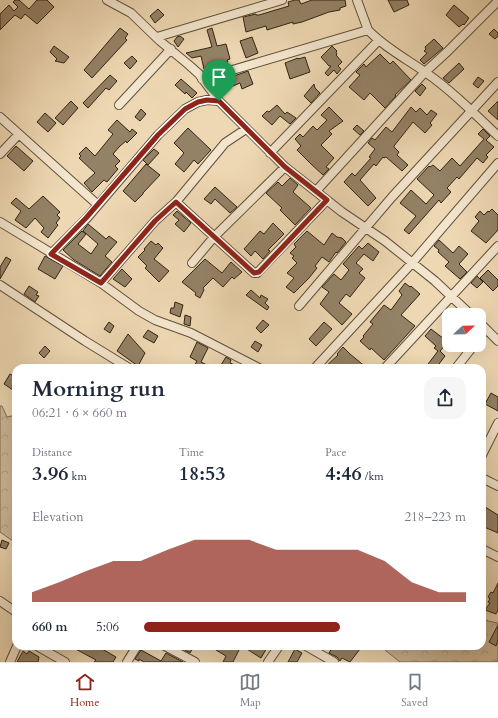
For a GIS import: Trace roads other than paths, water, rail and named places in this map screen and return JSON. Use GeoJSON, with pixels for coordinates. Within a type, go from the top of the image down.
{"type":"FeatureCollection","features":[{"type":"Feature","properties":{"kind":"street"},"geometry":{"type":"LineString","coordinates":[[107,0],[131,13],[189,65],[219,101],[285,167],[342,212],[385,241],[435,281],[464,308]]}},
{"type":"Feature","properties":{"kind":"street"},"geometry":{"type":"LineString","coordinates":[[157,37],[282,0]]}},
{"type":"Feature","properties":{"kind":"street"},"geometry":{"type":"LineString","coordinates":[[357,0],[368,30],[378,40],[425,72],[471,110],[498,136]]}},
{"type":"Feature","properties":{"kind":"street"},"geometry":{"type":"LineString","coordinates":[[316,191],[425,72],[498,1]]}},
{"type":"Feature","properties":{"kind":"street"},"geometry":{"type":"LineString","coordinates":[[202,79],[368,30]]}},
{"type":"Feature","properties":{"kind":"street"},"geometry":{"type":"LineString","coordinates":[[270,153],[378,40]]}},
{"type":"Feature","properties":{"kind":"street"},"geometry":{"type":"LineString","coordinates":[[119,105],[170,49]]}},
{"type":"Feature","properties":{"kind":"street"},"geometry":{"type":"LineString","coordinates":[[299,306],[392,197],[498,82]]}},
{"type":"Feature","properties":{"kind":"street"},"geometry":{"type":"LineString","coordinates":[[51,254],[98,205],[158,135],[185,109],[198,102],[207,100],[219,101]]}},
{"type":"Feature","properties":{"kind":"street"},"geometry":{"type":"LineString","coordinates":[[0,117],[98,205]]}},
{"type":"Feature","properties":{"kind":"street"},"geometry":{"type":"LineString","coordinates":[[101,283],[155,221],[176,202],[225,143],[246,129]]}},
{"type":"Feature","properties":{"kind":"street"},"geometry":{"type":"LineString","coordinates":[[0,154],[19,134]]}},
{"type":"Feature","properties":{"kind":"street"},"geometry":{"type":"LineString","coordinates":[[319,364],[412,263],[498,163]]}},
{"type":"Feature","properties":{"kind":"street"},"geometry":{"type":"LineString","coordinates":[[192,263],[214,237],[285,167]]}},
{"type":"Feature","properties":{"kind":"street"},"geometry":{"type":"LineString","coordinates":[[176,202],[254,273],[257,273],[327,200]]}},
{"type":"Feature","properties":{"kind":"street"},"geometry":{"type":"LineString","coordinates":[[0,222],[101,283],[139,311],[155,320],[191,334],[251,364]]}},
{"type":"Feature","properties":{"kind":"street"},"geometry":{"type":"LineString","coordinates":[[389,364],[498,246]]}},
{"type":"Feature","properties":{"kind":"street"},"geometry":{"type":"LineString","coordinates":[[0,284],[85,341],[122,364]]}},
{"type":"Feature","properties":{"kind":"street"},"geometry":{"type":"LineString","coordinates":[[486,329],[497,340]]}},
{"type":"Feature","properties":{"kind":"street"},"geometry":{"type":"LineString","coordinates":[[459,364],[469,352]]}},
{"type":"Feature","properties":{"kind":"street"},"geometry":{"type":"LineString","coordinates":[[486,447],[498,423]]}},
{"type":"Feature","properties":{"kind":"street"},"geometry":{"type":"LineString","coordinates":[[486,480],[498,486]]}},
{"type":"Feature","properties":{"kind":"street"},"geometry":{"type":"LineString","coordinates":[[486,551],[498,556]]}},
{"type":"Feature","properties":{"kind":"street"},"geometry":{"type":"LineString","coordinates":[[0,601],[12,609]]}},
{"type":"Feature","properties":{"kind":"street"},"geometry":{"type":"LineString","coordinates":[[10,662],[15,650]]}},
{"type":"Feature","properties":{"kind":"street"},"geometry":{"type":"LineString","coordinates":[[45,650],[65,662]]}},
{"type":"Feature","properties":{"kind":"street"},"geometry":{"type":"LineString","coordinates":[[127,662],[134,650]]}},
{"type":"Feature","properties":{"kind":"street"},"geometry":{"type":"LineString","coordinates":[[172,650],[195,662]]}},
{"type":"Feature","properties":{"kind":"street"},"geometry":{"type":"LineString","coordinates":[[268,662],[276,650]]}},
{"type":"Feature","properties":{"kind":"street"},"geometry":{"type":"LineString","coordinates":[[313,650],[334,662]]}}]}
